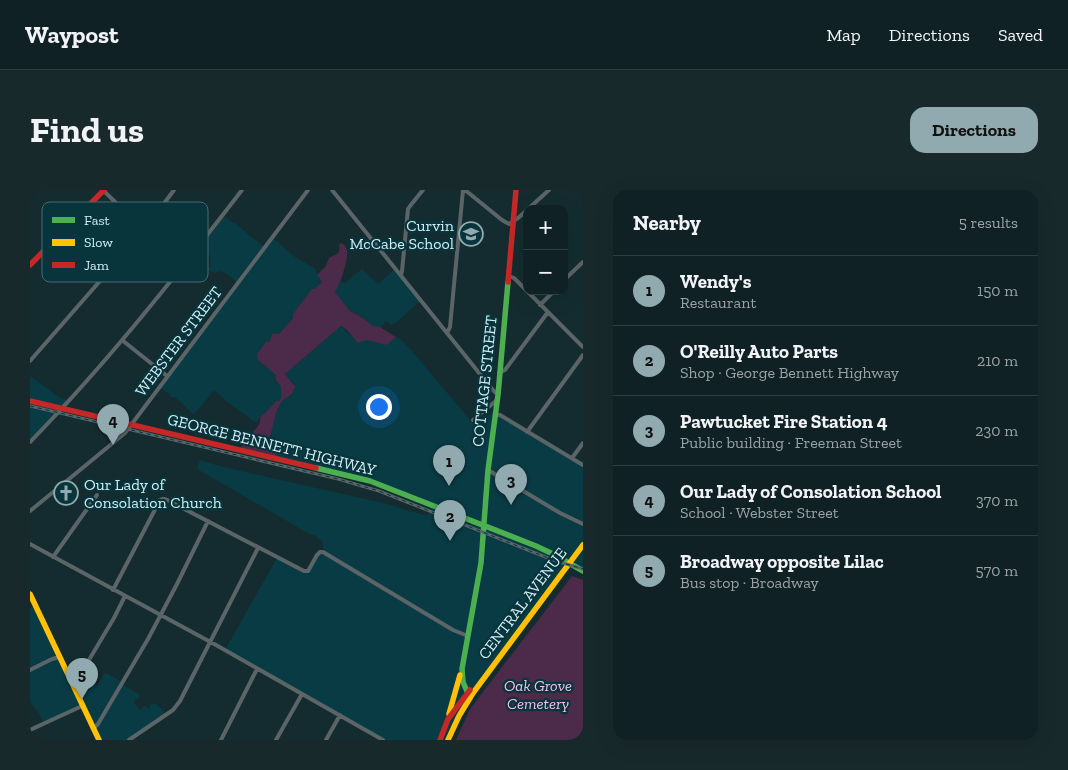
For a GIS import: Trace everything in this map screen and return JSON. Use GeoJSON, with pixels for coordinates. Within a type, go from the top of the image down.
{"type":"FeatureCollection","features":[{"type":"Feature","properties":{"kind":"main road"},"geometry":{"type":"LineString","coordinates":[[91,202],[103,190]]}},
{"type":"Feature","properties":{"kind":"main road","name":"COTTAGE STREET"},"geometry":{"type":"LineString","coordinates":[[469,696],[463,682],[462,669],[481,563],[488,470],[496,414],[516,190]]}},
{"type":"Feature","properties":{"kind":"main road"},"geometry":{"type":"LineString","coordinates":[[30,265],[42,253]]}},
{"type":"Feature","properties":{"kind":"main road","name":"GEORGE BENNETT HIGHWAY"},"geometry":{"type":"LineString","coordinates":[[30,401],[351,476],[410,496],[553,554],[583,571]]}},
{"type":"Feature","properties":{"kind":"main road","name":"CENTRAL AVENUE"},"geometry":{"type":"LineString","coordinates":[[440,740],[448,719],[469,696],[583,545]]}},
{"type":"Feature","properties":{"kind":"main road"},"geometry":{"type":"LineString","coordinates":[[30,594],[32,605],[60,657],[99,740]]}},
{"type":"Feature","properties":{"kind":"main road"},"geometry":{"type":"LineString","coordinates":[[448,719],[462,669]]}},
{"type":"Feature","properties":{"kind":"main road","name":"CENTRAL AVENUE"},"geometry":{"type":"LineString","coordinates":[[448,740],[469,696]]}},
{"type":"Feature","properties":{"kind":"street"},"geometry":{"type":"LineString","coordinates":[[103,190],[115,202]]}},
{"type":"Feature","properties":{"kind":"street"},"geometry":{"type":"LineString","coordinates":[[165,202],[174,190]]}},
{"type":"Feature","properties":{"kind":"street"},"geometry":{"type":"LineString","coordinates":[[208,234],[242,190]]}},
{"type":"Feature","properties":{"kind":"street","name":"WEBSTER STREET"},"geometry":{"type":"LineString","coordinates":[[30,512],[125,433],[308,190]]}},
{"type":"Feature","properties":{"kind":"street"},"geometry":{"type":"LineString","coordinates":[[332,190],[491,388],[497,398],[473,420]]}},
{"type":"Feature","properties":{"kind":"street"},"geometry":{"type":"LineString","coordinates":[[401,275],[408,209],[423,190]]}},
{"type":"Feature","properties":{"kind":"street"},"geometry":{"type":"LineString","coordinates":[[447,333],[450,327],[464,190]]}},
{"type":"Feature","properties":{"kind":"street"},"geometry":{"type":"LineString","coordinates":[[464,190],[509,224],[523,213]]}},
{"type":"Feature","properties":{"kind":"street"},"geometry":{"type":"LineString","coordinates":[[532,205],[549,190]]}},
{"type":"Feature","properties":{"kind":"street"},"geometry":{"type":"LineString","coordinates":[[568,276],[583,262]]}},
{"type":"Feature","properties":{"kind":"street"},"geometry":{"type":"LineString","coordinates":[[509,276],[514,278],[523,287]]}},
{"type":"Feature","properties":{"kind":"street"},"geometry":{"type":"LineString","coordinates":[[30,361],[99,282]]}},
{"type":"Feature","properties":{"kind":"street"},"geometry":{"type":"LineString","coordinates":[[30,442],[62,409],[170,282]]}},
{"type":"Feature","properties":{"kind":"street"},"geometry":{"type":"LineString","coordinates":[[531,295],[583,347]]}},
{"type":"Feature","properties":{"kind":"street"},"geometry":{"type":"LineString","coordinates":[[540,304],[550,295]]}},
{"type":"Feature","properties":{"kind":"street"},"geometry":{"type":"LineString","coordinates":[[499,373],[504,370],[548,312]]}},
{"type":"Feature","properties":{"kind":"street"},"geometry":{"type":"LineString","coordinates":[[122,340],[167,376]]}},
{"type":"Feature","properties":{"kind":"street"},"geometry":{"type":"LineString","coordinates":[[527,432],[583,355]]}},
{"type":"Feature","properties":{"kind":"street"},"geometry":{"type":"LineString","coordinates":[[496,414],[583,465]]}},
{"type":"Feature","properties":{"kind":"street"},"geometry":{"type":"LineString","coordinates":[[572,458],[583,444]]}},
{"type":"Feature","properties":{"kind":"street"},"geometry":{"type":"LineString","coordinates":[[488,470],[583,524]]}},
{"type":"Feature","properties":{"kind":"street"},"geometry":{"type":"LineString","coordinates":[[53,557],[97,495]]}},
{"type":"Feature","properties":{"kind":"street"},"geometry":{"type":"LineString","coordinates":[[114,590],[150,518],[162,499],[165,499],[304,571],[308,571],[316,555],[323,552],[453,630],[468,636]]}},
{"type":"Feature","properties":{"kind":"street"},"geometry":{"type":"LineString","coordinates":[[93,729],[98,724],[161,615],[208,521]]}},
{"type":"Feature","properties":{"kind":"street"},"geometry":{"type":"LineString","coordinates":[[30,544],[210,642],[383,740]]}},
{"type":"Feature","properties":{"kind":"street"},"geometry":{"type":"LineString","coordinates":[[129,740],[173,710],[180,700],[258,548]]}},
{"type":"Feature","properties":{"kind":"street"},"geometry":{"type":"LineString","coordinates":[[73,684],[114,618],[125,596]]}},
{"type":"Feature","properties":{"kind":"street"},"geometry":{"type":"LineString","coordinates":[[30,670],[60,657]]}},
{"type":"Feature","properties":{"kind":"street"},"geometry":{"type":"LineString","coordinates":[[221,740],[257,669]]}},
{"type":"Feature","properties":{"kind":"street"},"geometry":{"type":"LineString","coordinates":[[276,740],[302,694]]}},
{"type":"Feature","properties":{"kind":"street"},"geometry":{"type":"LineString","coordinates":[[30,730],[82,706]]}},
{"type":"Feature","properties":{"kind":"street"},"geometry":{"type":"LineString","coordinates":[[326,740],[340,715]]}},
{"type":"Feature","properties":{"kind":"shaded area"},"geometry":{"type":"Polygon","coordinates":[[[223,216],[265,247],[273,238],[295,257],[316,269],[317,275],[322,282],[314,289],[282,332],[279,334],[274,333],[258,360],[276,375],[276,382],[281,386],[282,394],[281,399],[276,401],[257,422],[228,403],[214,390],[193,414],[175,397],[171,397],[170,394],[160,388],[238,283],[221,271],[215,273],[208,270],[211,265],[211,259],[208,253],[208,236],[223,216]]]}},
{"type":"Feature","properties":{"kind":"shaded area"},"geometry":{"type":"Polygon","coordinates":[[[362,269],[378,284],[395,269],[420,301],[392,325],[386,321],[380,327],[373,326],[350,311],[335,292],[340,281],[345,283],[362,269]]]}},
{"type":"Feature","properties":{"kind":"shaded area"},"geometry":{"type":"Polygon","coordinates":[[[341,326],[351,336],[387,345],[396,337],[400,339],[476,427],[497,408],[497,414],[583,465],[583,571],[571,565],[460,713],[450,740],[385,740],[225,650],[277,558],[307,571],[321,550],[325,549],[323,548],[323,542],[316,536],[197,469],[200,460],[223,467],[383,503],[427,516],[432,506],[382,486],[277,459],[269,448],[277,410],[282,401],[292,394],[295,384],[285,374],[341,326]]]}},
{"type":"Feature","properties":{"kind":"shaded area"},"geometry":{"type":"Polygon","coordinates":[[[30,376],[60,398],[70,401],[30,443],[30,376]]]}},
{"type":"Feature","properties":{"kind":"shaded area"},"geometry":{"type":"Polygon","coordinates":[[[35,604],[72,683],[83,674],[91,678],[97,687],[106,673],[124,683],[124,686],[140,696],[134,702],[140,710],[144,706],[150,708],[150,705],[154,703],[167,716],[132,740],[99,740],[83,707],[44,724],[30,698],[30,609],[35,604]]]}},
{"type":"Feature","properties":{"kind":"green space"},"geometry":{"type":"Polygon","coordinates":[[[342,243],[347,250],[347,259],[342,278],[335,292],[350,311],[373,326],[380,327],[396,337],[387,345],[366,340],[358,343],[341,326],[285,374],[295,386],[292,394],[282,401],[277,410],[270,437],[269,447],[277,451],[277,459],[241,450],[245,439],[260,424],[260,417],[276,401],[281,399],[281,386],[276,381],[276,375],[258,360],[257,354],[266,342],[269,342],[273,333],[279,334],[293,318],[293,314],[312,289],[322,282],[317,275],[326,266],[329,258],[339,252],[339,244],[342,243]]]}},
{"type":"Feature","properties":{"kind":"green space","name":"Oak Grove Cemetery"},"geometry":{"type":"Polygon","coordinates":[[[572,576],[583,580],[583,740],[456,740],[470,709],[572,576]]]}},
{"type":"Feature","properties":{"kind":"railway"},"geometry":{"type":"LineString","coordinates":[[30,406],[338,479],[379,491],[553,560],[583,569]]}},
{"type":"Feature","properties":{"kind":"traffic: fast"},"geometry":{"type":"LineString","coordinates":[[470,698],[463,682],[462,669],[481,563],[488,470],[498,395],[508,282]]}},
{"type":"Feature","properties":{"kind":"traffic: fast"},"geometry":{"type":"LineString","coordinates":[[316,468],[370,481],[536,546],[583,571]]}},
{"type":"Feature","properties":{"kind":"traffic: slow"},"geometry":{"type":"LineString","coordinates":[[448,740],[459,716],[473,693],[583,545]]}},
{"type":"Feature","properties":{"kind":"traffic: slow"},"geometry":{"type":"LineString","coordinates":[[30,594],[99,740]]}},
{"type":"Feature","properties":{"kind":"traffic: slow"},"geometry":{"type":"LineString","coordinates":[[449,714],[460,675]]}},
{"type":"Feature","properties":{"kind":"traffic: jam"},"geometry":{"type":"LineString","coordinates":[[92,202],[104,190]]}},
{"type":"Feature","properties":{"kind":"traffic: jam"},"geometry":{"type":"LineString","coordinates":[[508,282],[516,190]]}},
{"type":"Feature","properties":{"kind":"traffic: jam"},"geometry":{"type":"LineString","coordinates":[[30,265],[42,253]]}},
{"type":"Feature","properties":{"kind":"traffic: jam"},"geometry":{"type":"LineString","coordinates":[[30,401],[316,468]]}},
{"type":"Feature","properties":{"kind":"traffic: jam"},"geometry":{"type":"LineString","coordinates":[[440,740],[448,719],[470,690]]}},
{"type":"Feature","properties":{"kind":"place","name":"Curvin McCabe School"},"geometry":{"type":"Point","coordinates":[471,234]}},
{"type":"Feature","properties":{"kind":"place","name":"Our Lady of Consolation School"},"geometry":{"type":"Point","coordinates":[113,445]}},
{"type":"Feature","properties":{"kind":"place","name":"Wendy's"},"geometry":{"type":"Point","coordinates":[449,486]}},
{"type":"Feature","properties":{"kind":"place","name":"Our Lady of Consolation Church"},"geometry":{"type":"Point","coordinates":[66,493]}},
{"type":"Feature","properties":{"kind":"place","name":"Pawtucket Fire Station 4"},"geometry":{"type":"Point","coordinates":[511,505]}},
{"type":"Feature","properties":{"kind":"place","name":"O'Reilly Auto Parts"},"geometry":{"type":"Point","coordinates":[450,541]}},
{"type":"Feature","properties":{"kind":"place","name":"Broadway opposite Lilac"},"geometry":{"type":"Point","coordinates":[82,699]}}]}
